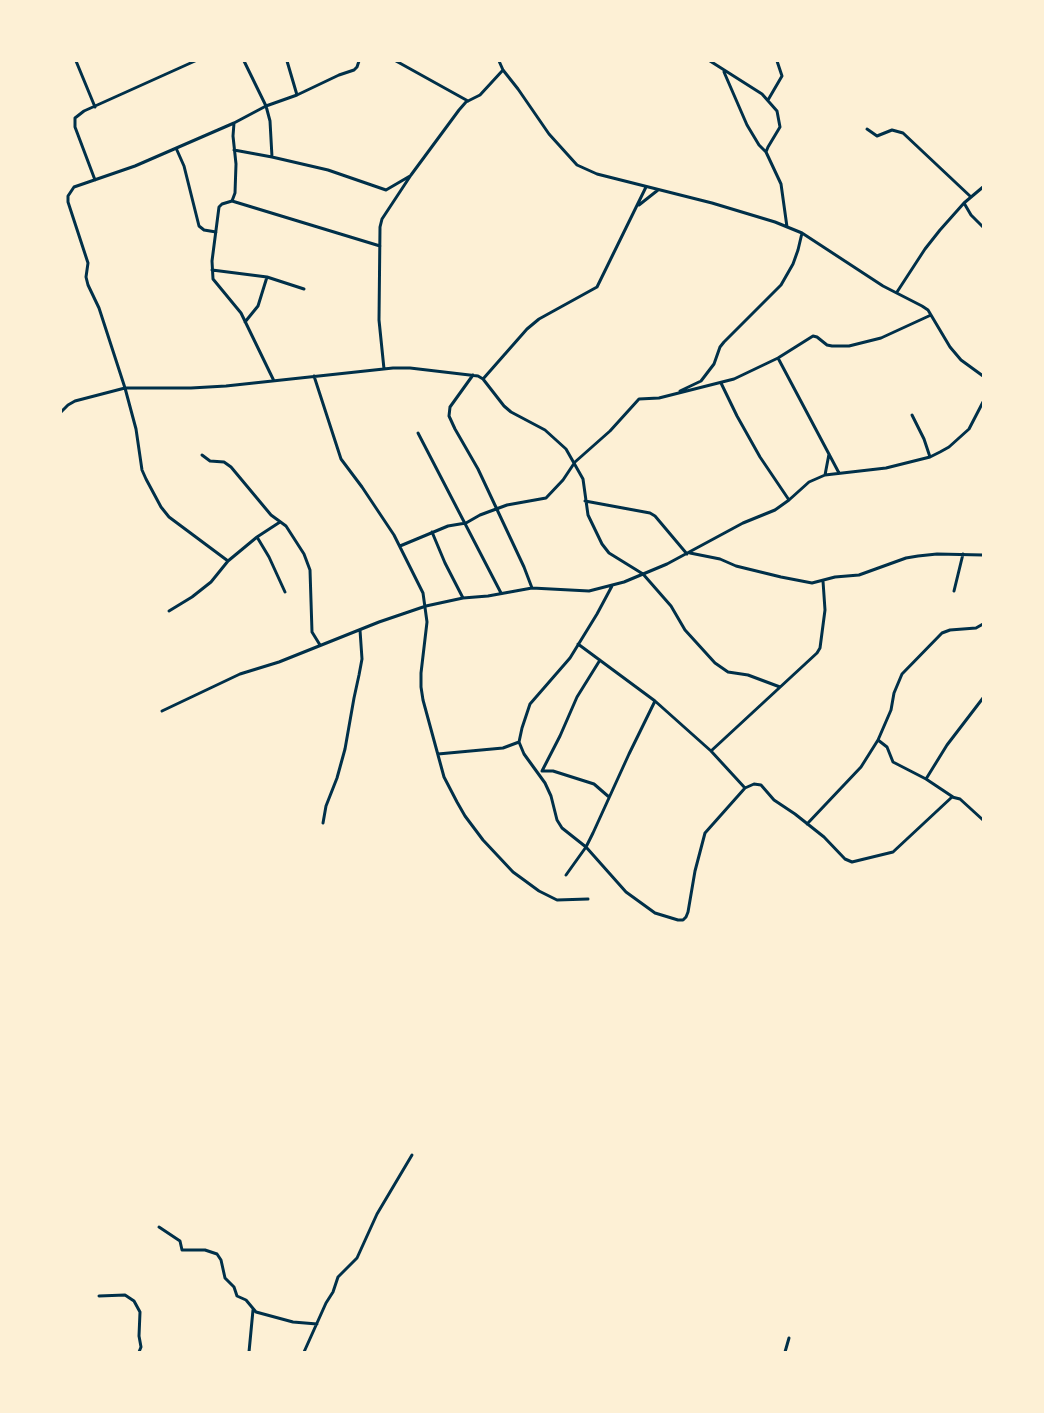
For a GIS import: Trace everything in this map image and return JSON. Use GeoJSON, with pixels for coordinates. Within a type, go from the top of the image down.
{"type":"FeatureCollection","features":[{"type":"Feature","properties":{"kind":"street"},"geometry":{"type":"LineString","coordinates":[[76,61],[95,107]]}},
{"type":"Feature","properties":{"kind":"street"},"geometry":{"type":"LineString","coordinates":[[95,180],[74,121],[78,116],[195,61]]}},
{"type":"Feature","properties":{"kind":"street"},"geometry":{"type":"LineString","coordinates":[[244,61],[266,106],[272,130],[272,157]]}},
{"type":"Feature","properties":{"kind":"street"},"geometry":{"type":"LineString","coordinates":[[287,61],[297,95]]}},
{"type":"Feature","properties":{"kind":"street"},"geometry":{"type":"LineString","coordinates":[[228,561],[202,540],[176,523],[161,507],[142,470],[138,434],[99,308],[88,285],[86,277],[87,259],[68,202],[68,196],[74,187],[135,166],[234,123],[266,106],[297,95],[354,70],[359,61]]}},
{"type":"Feature","properties":{"kind":"street"},"geometry":{"type":"LineString","coordinates":[[396,61],[468,101]]}},
{"type":"Feature","properties":{"kind":"street"},"geometry":{"type":"LineString","coordinates":[[499,61],[503,70],[549,134],[577,165],[597,174],[712,202],[802,233],[883,286],[922,306],[931,315],[950,348],[961,360],[983,376]]}},
{"type":"Feature","properties":{"kind":"street"},"geometry":{"type":"LineString","coordinates":[[710,61],[745,82],[768,100],[777,111],[780,127],[766,152]]}},
{"type":"Feature","properties":{"kind":"street"},"geometry":{"type":"LineString","coordinates":[[768,100],[782,76],[777,61]]}},
{"type":"Feature","properties":{"kind":"street"},"geometry":{"type":"LineString","coordinates":[[384,369],[379,320],[382,219],[411,175],[459,110],[468,101],[480,95],[503,70]]}},
{"type":"Feature","properties":{"kind":"street"},"geometry":{"type":"LineString","coordinates":[[724,71],[734,91],[747,126],[759,145],[766,152],[781,184],[787,227]]}},
{"type":"Feature","properties":{"kind":"street"},"geometry":{"type":"LineString","coordinates":[[232,201],[236,183],[234,123]]}},
{"type":"Feature","properties":{"kind":"street"},"geometry":{"type":"LineString","coordinates":[[867,129],[877,136],[892,130],[903,133],[971,197]]}},
{"type":"Feature","properties":{"kind":"street"},"geometry":{"type":"LineString","coordinates":[[176,148],[184,166],[199,226],[204,230],[216,232]]}},
{"type":"Feature","properties":{"kind":"street"},"geometry":{"type":"LineString","coordinates":[[234,150],[346,175],[386,190],[411,175]]}},
{"type":"Feature","properties":{"kind":"street"},"geometry":{"type":"LineString","coordinates":[[483,379],[527,329],[539,319],[597,287],[646,187]]}},
{"type":"Feature","properties":{"kind":"street"},"geometry":{"type":"LineString","coordinates":[[897,292],[925,249],[964,203],[983,187]]}},
{"type":"Feature","properties":{"kind":"street"},"geometry":{"type":"LineString","coordinates":[[637,207],[658,190]]}},
{"type":"Feature","properties":{"kind":"street"},"geometry":{"type":"LineString","coordinates":[[274,381],[239,309],[214,282],[212,270],[219,207],[232,201],[380,246]]}},
{"type":"Feature","properties":{"kind":"street"},"geometry":{"type":"LineString","coordinates":[[964,203],[971,215],[983,227]]}},
{"type":"Feature","properties":{"kind":"street"},"geometry":{"type":"LineString","coordinates":[[400,546],[448,526],[466,524],[480,515],[517,502],[546,498],[563,480],[574,462],[610,431],[639,399],[659,398],[701,381],[714,364],[720,347],[781,285],[793,264],[802,233]]}},
{"type":"Feature","properties":{"kind":"street"},"geometry":{"type":"LineString","coordinates":[[212,270],[267,277],[304,289]]}},
{"type":"Feature","properties":{"kind":"street"},"geometry":{"type":"LineString","coordinates":[[245,322],[258,306],[267,277]]}},
{"type":"Feature","properties":{"kind":"street"},"geometry":{"type":"LineString","coordinates":[[677,392],[721,383],[744,375],[778,358],[812,336],[817,337],[827,345],[849,346],[881,338],[931,315]]}},
{"type":"Feature","properties":{"kind":"street"},"geometry":{"type":"LineString","coordinates":[[778,358],[839,473]]}},
{"type":"Feature","properties":{"kind":"street"},"geometry":{"type":"LineString","coordinates":[[61,412],[75,401],[125,388],[190,388],[410,368],[473,375],[483,379],[511,412],[553,435],[566,449],[583,479],[588,515],[602,544],[609,553],[643,574],[671,606],[685,630],[718,666],[728,672],[748,675],[780,687]]}},
{"type":"Feature","properties":{"kind":"street"},"geometry":{"type":"LineString","coordinates":[[473,375],[450,407],[449,416],[454,429],[478,469],[532,588]]}},
{"type":"Feature","properties":{"kind":"street"},"geometry":{"type":"LineString","coordinates":[[314,376],[340,459],[362,487],[400,546],[423,593],[426,606],[427,634],[421,687],[444,777],[465,816],[513,872],[539,891],[557,900],[588,898]]}},
{"type":"Feature","properties":{"kind":"street"},"geometry":{"type":"LineString","coordinates":[[721,383],[760,457],[789,500]]}},
{"type":"Feature","properties":{"kind":"street"},"geometry":{"type":"LineString","coordinates":[[162,711],[240,674],[279,662],[426,606],[463,598],[532,588],[589,591],[612,586],[688,554],[743,523],[775,510],[809,482],[825,475],[886,468],[930,457],[949,447],[969,429],[983,402]]}},
{"type":"Feature","properties":{"kind":"street"},"geometry":{"type":"LineString","coordinates":[[912,415],[924,439],[930,457]]}},
{"type":"Feature","properties":{"kind":"street"},"geometry":{"type":"LineString","coordinates":[[418,433],[501,593]]}},
{"type":"Feature","properties":{"kind":"street"},"geometry":{"type":"LineString","coordinates":[[825,475],[829,454]]}},
{"type":"Feature","properties":{"kind":"street"},"geometry":{"type":"LineString","coordinates":[[202,455],[210,461],[224,462],[231,467],[266,510],[286,526],[308,562],[312,632],[320,645]]}},
{"type":"Feature","properties":{"kind":"street"},"geometry":{"type":"LineString","coordinates":[[585,501],[650,513],[661,521],[688,554],[720,559],[736,566],[798,582],[812,583],[835,577],[859,575],[906,558],[918,556],[983,555]]}},
{"type":"Feature","properties":{"kind":"street"},"geometry":{"type":"LineString","coordinates":[[169,611],[192,597],[211,582],[228,561],[256,537],[280,522]]}},
{"type":"Feature","properties":{"kind":"street"},"geometry":{"type":"LineString","coordinates":[[432,532],[463,598]]}},
{"type":"Feature","properties":{"kind":"street"},"geometry":{"type":"LineString","coordinates":[[256,537],[269,558],[285,592]]}},
{"type":"Feature","properties":{"kind":"street"},"geometry":{"type":"LineString","coordinates":[[954,591],[963,554]]}},
{"type":"Feature","properties":{"kind":"street"},"geometry":{"type":"LineString","coordinates":[[711,751],[820,648],[825,610],[824,581]]}},
{"type":"Feature","properties":{"kind":"street"},"geometry":{"type":"LineString","coordinates":[[612,586],[570,658],[530,704],[522,728],[520,742],[524,754],[546,783],[560,825],[586,847],[617,883],[641,904],[662,916],[683,920],[688,912],[695,871],[705,833],[745,788],[754,784],[758,784],[774,800],[824,837],[845,858],[852,862],[893,852],[949,799],[954,797]]}},
{"type":"Feature","properties":{"kind":"street"},"geometry":{"type":"LineString","coordinates":[[807,824],[861,767],[878,740],[891,710],[894,693],[902,674],[942,633],[950,630],[969,629],[983,624]]}},
{"type":"Feature","properties":{"kind":"street"},"geometry":{"type":"LineString","coordinates":[[323,823],[326,806],[337,778],[345,749],[362,659],[360,630]]}},
{"type":"Feature","properties":{"kind":"street"},"geometry":{"type":"LineString","coordinates":[[578,644],[654,701],[711,751],[745,788]]}},
{"type":"Feature","properties":{"kind":"street"},"geometry":{"type":"LineString","coordinates":[[542,771],[577,697],[600,660]]}},
{"type":"Feature","properties":{"kind":"street"},"geometry":{"type":"LineString","coordinates":[[926,779],[952,738],[983,698]]}},
{"type":"Feature","properties":{"kind":"street"},"geometry":{"type":"LineString","coordinates":[[566,875],[586,847],[654,701]]}},
{"type":"Feature","properties":{"kind":"street"},"geometry":{"type":"LineString","coordinates":[[878,740],[887,747],[893,762],[960,799],[983,820]]}},
{"type":"Feature","properties":{"kind":"street"},"geometry":{"type":"LineString","coordinates":[[438,754],[503,748],[520,742]]}},
{"type":"Feature","properties":{"kind":"street"},"geometry":{"type":"LineString","coordinates":[[536,770],[553,771],[594,784],[609,797]]}},
{"type":"Feature","properties":{"kind":"street"},"geometry":{"type":"LineString","coordinates":[[304,1352],[326,1302],[333,1292],[338,1277],[357,1258],[377,1214],[412,1156]]}},
{"type":"Feature","properties":{"kind":"street"},"geometry":{"type":"LineString","coordinates":[[159,1227],[180,1241],[182,1250],[205,1250],[217,1254],[221,1260],[225,1278],[234,1287],[237,1296],[246,1300],[253,1310],[259,1314],[293,1322],[317,1324]]}},
{"type":"Feature","properties":{"kind":"street"},"geometry":{"type":"LineString","coordinates":[[99,1296],[124,1295],[134,1301],[140,1312],[139,1336],[141,1347],[139,1352]]}},
{"type":"Feature","properties":{"kind":"street"},"geometry":{"type":"LineString","coordinates":[[249,1352],[253,1310]]}},
{"type":"Feature","properties":{"kind":"street"},"geometry":{"type":"LineString","coordinates":[[785,1352],[789,1338]]}}]}
